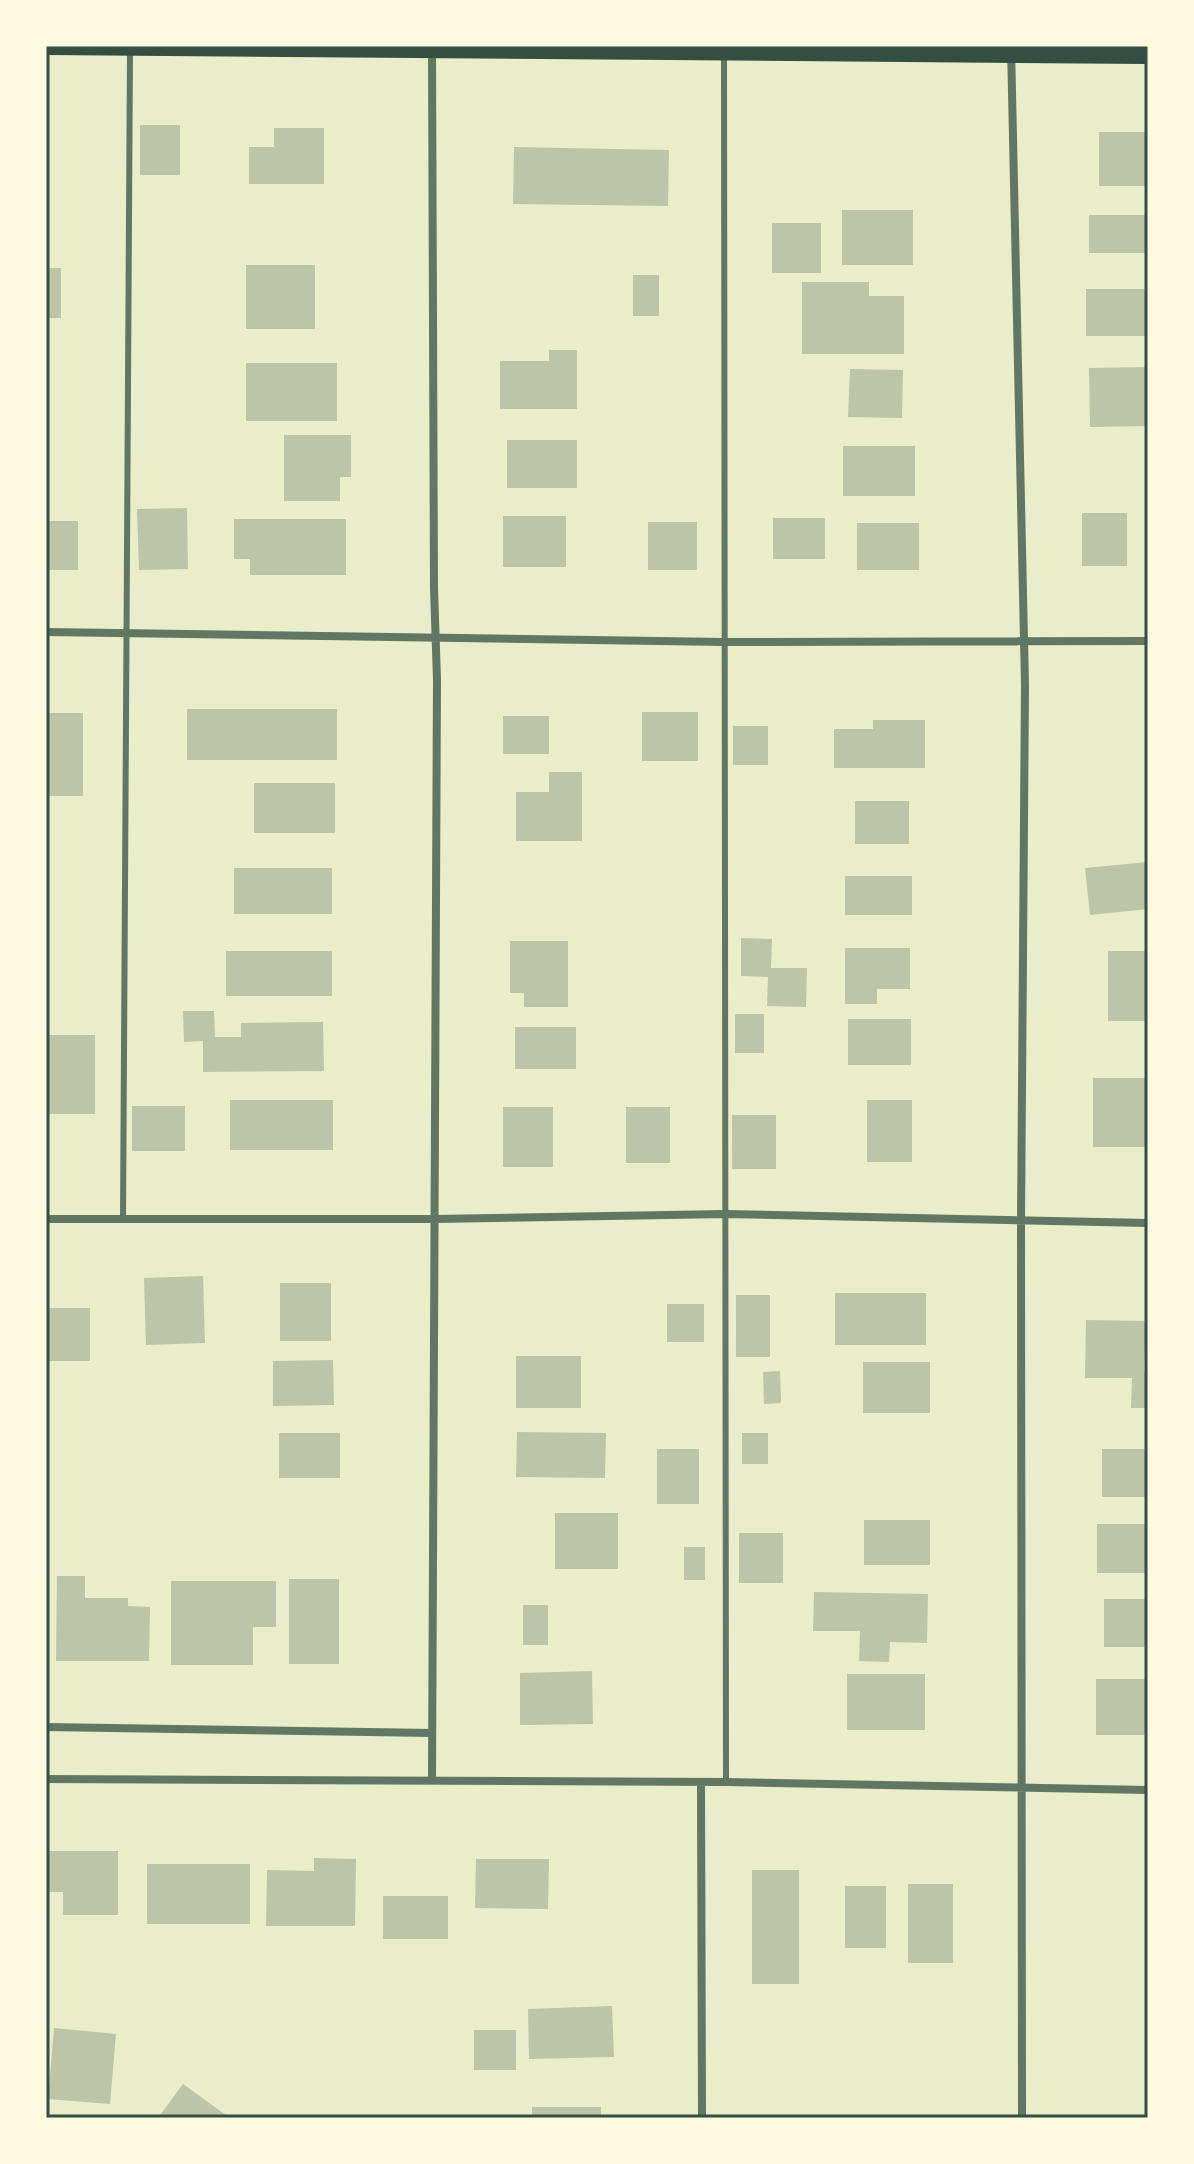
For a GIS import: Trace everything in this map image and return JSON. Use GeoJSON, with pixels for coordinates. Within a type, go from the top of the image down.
{"type":"FeatureCollection","features":[{"type":"Feature","properties":{"kind":"main road"},"geometry":{"type":"LineString","coordinates":[[46,47],[1011,50],[1148,56]]}},
{"type":"Feature","properties":{"kind":"street"},"geometry":{"type":"LineString","coordinates":[[432,48],[434,636],[437,680],[432,1780]]}},
{"type":"Feature","properties":{"kind":"street"},"geometry":{"type":"LineString","coordinates":[[1011,50],[1023,640],[1022,2118]]}},
{"type":"Feature","properties":{"kind":"street"},"geometry":{"type":"LineString","coordinates":[[46,632],[725,642],[1148,641]]}},
{"type":"Feature","properties":{"kind":"street"},"geometry":{"type":"LineString","coordinates":[[46,1219],[434,1219],[725,1214],[1148,1223]]}},
{"type":"Feature","properties":{"kind":"street"},"geometry":{"type":"LineString","coordinates":[[46,1727],[432,1733]]}},
{"type":"Feature","properties":{"kind":"street"},"geometry":{"type":"LineString","coordinates":[[46,1779],[726,1782],[1021,1790],[1148,1790]]}},
{"type":"Feature","properties":{"kind":"street"},"geometry":{"type":"LineString","coordinates":[[701,1782],[702,2118]]}},
{"type":"Feature","properties":{"kind":"lane"},"geometry":{"type":"LineString","coordinates":[[123,1219],[130,47]]}},
{"type":"Feature","properties":{"kind":"lane"},"geometry":{"type":"LineString","coordinates":[[724,49],[726,1782]]}},
{"type":"Feature","properties":{"kind":"building"},"geometry":{"type":"Polygon","coordinates":[[[140,125],[180,125],[180,175],[140,175],[140,125]]]}},
{"type":"Feature","properties":{"kind":"building"},"geometry":{"type":"Polygon","coordinates":[[[274,128],[324,128],[324,184],[249,184],[249,147],[274,147],[274,128]]]}},
{"type":"Feature","properties":{"kind":"building"},"geometry":{"type":"Polygon","coordinates":[[[1099,132],[1148,132],[1148,186],[1099,186],[1099,132]]]}},
{"type":"Feature","properties":{"kind":"building"},"geometry":{"type":"Polygon","coordinates":[[[514,147],[669,150],[668,206],[513,204],[514,147]]]}},
{"type":"Feature","properties":{"kind":"building"},"geometry":{"type":"Polygon","coordinates":[[[842,210],[913,210],[913,265],[842,265],[842,210]]]}},
{"type":"Feature","properties":{"kind":"building"},"geometry":{"type":"Polygon","coordinates":[[[1089,215],[1148,215],[1148,253],[1089,253],[1089,215]]]}},
{"type":"Feature","properties":{"kind":"building"},"geometry":{"type":"Polygon","coordinates":[[[772,223],[821,223],[821,273],[772,273],[772,223]]]}},
{"type":"Feature","properties":{"kind":"building"},"geometry":{"type":"Polygon","coordinates":[[[246,265],[315,265],[315,329],[246,329],[246,265]]]}},
{"type":"Feature","properties":{"kind":"building"},"geometry":{"type":"Polygon","coordinates":[[[46,268],[61,268],[61,318],[46,318],[46,268]]]}},
{"type":"Feature","properties":{"kind":"building"},"geometry":{"type":"Polygon","coordinates":[[[633,275],[659,275],[659,316],[633,316],[633,275]]]}},
{"type":"Feature","properties":{"kind":"building"},"geometry":{"type":"Polygon","coordinates":[[[802,282],[869,282],[869,296],[904,296],[904,354],[802,354],[802,282]]]}},
{"type":"Feature","properties":{"kind":"building"},"geometry":{"type":"Polygon","coordinates":[[[1086,289],[1148,289],[1148,336],[1086,336],[1086,289]]]}},
{"type":"Feature","properties":{"kind":"building"},"geometry":{"type":"Polygon","coordinates":[[[549,350],[577,350],[577,409],[500,409],[500,361],[549,361],[549,350]]]}},
{"type":"Feature","properties":{"kind":"building"},"geometry":{"type":"Polygon","coordinates":[[[246,363],[337,363],[337,421],[246,421],[246,363]]]}},
{"type":"Feature","properties":{"kind":"building"},"geometry":{"type":"Polygon","coordinates":[[[1148,367],[1148,426],[1090,427],[1089,368],[1148,367]]]}},
{"type":"Feature","properties":{"kind":"building"},"geometry":{"type":"Polygon","coordinates":[[[850,369],[903,370],[902,418],[848,417],[850,369]]]}},
{"type":"Feature","properties":{"kind":"building"},"geometry":{"type":"Polygon","coordinates":[[[284,435],[351,435],[351,477],[340,477],[340,501],[284,501],[284,435]]]}},
{"type":"Feature","properties":{"kind":"building"},"geometry":{"type":"Polygon","coordinates":[[[507,440],[577,440],[577,488],[507,488],[507,440]]]}},
{"type":"Feature","properties":{"kind":"building"},"geometry":{"type":"Polygon","coordinates":[[[843,446],[915,446],[915,496],[843,496],[843,446]]]}},
{"type":"Feature","properties":{"kind":"building"},"geometry":{"type":"Polygon","coordinates":[[[187,508],[188,569],[139,570],[137,509],[187,508]]]}},
{"type":"Feature","properties":{"kind":"building"},"geometry":{"type":"Polygon","coordinates":[[[1082,513],[1127,513],[1127,566],[1082,566],[1082,513]]]}},
{"type":"Feature","properties":{"kind":"building"},"geometry":{"type":"Polygon","coordinates":[[[503,516],[566,516],[566,567],[503,567],[503,516]]]}},
{"type":"Feature","properties":{"kind":"building"},"geometry":{"type":"Polygon","coordinates":[[[773,518],[825,518],[825,559],[773,559],[773,518]]]}},
{"type":"Feature","properties":{"kind":"building"},"geometry":{"type":"Polygon","coordinates":[[[234,519],[346,519],[346,575],[250,575],[250,559],[234,559],[234,519]]]}},
{"type":"Feature","properties":{"kind":"building"},"geometry":{"type":"Polygon","coordinates":[[[46,521],[78,521],[78,570],[46,570],[46,521]]]}},
{"type":"Feature","properties":{"kind":"building"},"geometry":{"type":"Polygon","coordinates":[[[648,522],[697,522],[697,570],[648,570],[648,522]]]}},
{"type":"Feature","properties":{"kind":"building"},"geometry":{"type":"Polygon","coordinates":[[[857,523],[919,523],[919,570],[857,570],[857,523]]]}},
{"type":"Feature","properties":{"kind":"building"},"geometry":{"type":"Polygon","coordinates":[[[187,709],[337,709],[337,760],[187,760],[187,709]]]}},
{"type":"Feature","properties":{"kind":"building"},"geometry":{"type":"Polygon","coordinates":[[[642,712],[698,712],[698,761],[642,761],[642,712]]]}},
{"type":"Feature","properties":{"kind":"building"},"geometry":{"type":"Polygon","coordinates":[[[46,713],[83,713],[83,796],[46,796],[46,713]]]}},
{"type":"Feature","properties":{"kind":"building"},"geometry":{"type":"Polygon","coordinates":[[[503,716],[549,716],[549,754],[503,754],[503,716]]]}},
{"type":"Feature","properties":{"kind":"building"},"geometry":{"type":"Polygon","coordinates":[[[873,720],[925,720],[925,768],[834,768],[834,729],[873,729],[873,720]]]}},
{"type":"Feature","properties":{"kind":"building"},"geometry":{"type":"Polygon","coordinates":[[[733,726],[768,726],[768,765],[733,765],[733,726]]]}},
{"type":"Feature","properties":{"kind":"building"},"geometry":{"type":"Polygon","coordinates":[[[549,772],[582,772],[582,841],[516,841],[516,792],[549,792],[549,772]]]}},
{"type":"Feature","properties":{"kind":"building"},"geometry":{"type":"Polygon","coordinates":[[[254,783],[335,783],[335,833],[254,833],[254,783]]]}},
{"type":"Feature","properties":{"kind":"building"},"geometry":{"type":"Polygon","coordinates":[[[855,801],[909,801],[909,844],[855,844],[855,801]]]}},
{"type":"Feature","properties":{"kind":"building"},"geometry":{"type":"Polygon","coordinates":[[[1148,862],[1148,909],[1090,915],[1085,868],[1148,862]]]}},
{"type":"Feature","properties":{"kind":"building"},"geometry":{"type":"Polygon","coordinates":[[[234,868],[332,868],[332,914],[234,914],[234,868]]]}},
{"type":"Feature","properties":{"kind":"building"},"geometry":{"type":"Polygon","coordinates":[[[845,876],[912,876],[912,915],[845,915],[845,876]]]}},
{"type":"Feature","properties":{"kind":"building"},"geometry":{"type":"Polygon","coordinates":[[[741,938],[772,939],[771,968],[807,968],[806,1007],[767,1006],[768,977],[741,976],[741,938]]]}},
{"type":"Feature","properties":{"kind":"building"},"geometry":{"type":"Polygon","coordinates":[[[510,941],[568,941],[568,1007],[524,1007],[524,993],[510,993],[510,941]]]}},
{"type":"Feature","properties":{"kind":"building"},"geometry":{"type":"Polygon","coordinates":[[[845,948],[910,948],[910,989],[877,989],[877,1004],[845,1004],[845,948]]]}},
{"type":"Feature","properties":{"kind":"building"},"geometry":{"type":"Polygon","coordinates":[[[226,951],[332,951],[332,996],[226,996],[226,951]]]}},
{"type":"Feature","properties":{"kind":"building"},"geometry":{"type":"Polygon","coordinates":[[[1108,951],[1148,951],[1148,1021],[1108,1021],[1108,951]]]}},
{"type":"Feature","properties":{"kind":"building"},"geometry":{"type":"Polygon","coordinates":[[[183,1011],[214,1011],[215,1037],[241,1037],[241,1023],[323,1022],[324,1071],[203,1072],[203,1041],[184,1042],[183,1011]]]}},
{"type":"Feature","properties":{"kind":"building"},"geometry":{"type":"Polygon","coordinates":[[[735,1014],[764,1014],[764,1053],[735,1053],[735,1014]]]}},
{"type":"Feature","properties":{"kind":"building"},"geometry":{"type":"Polygon","coordinates":[[[848,1019],[911,1019],[911,1065],[848,1065],[848,1019]]]}},
{"type":"Feature","properties":{"kind":"building"},"geometry":{"type":"Polygon","coordinates":[[[515,1027],[576,1027],[576,1069],[515,1069],[515,1027]]]}},
{"type":"Feature","properties":{"kind":"building"},"geometry":{"type":"Polygon","coordinates":[[[47,1035],[95,1035],[95,1114],[47,1114],[47,1035]]]}},
{"type":"Feature","properties":{"kind":"building"},"geometry":{"type":"Polygon","coordinates":[[[1093,1078],[1146,1078],[1146,1147],[1093,1147],[1093,1078]]]}},
{"type":"Feature","properties":{"kind":"building"},"geometry":{"type":"Polygon","coordinates":[[[230,1100],[333,1100],[333,1150],[230,1150],[230,1100]]]}},
{"type":"Feature","properties":{"kind":"building"},"geometry":{"type":"Polygon","coordinates":[[[867,1100],[912,1100],[912,1162],[867,1162],[867,1100]]]}},
{"type":"Feature","properties":{"kind":"building"},"geometry":{"type":"Polygon","coordinates":[[[132,1106],[185,1106],[185,1151],[132,1151],[132,1106]]]}},
{"type":"Feature","properties":{"kind":"building"},"geometry":{"type":"Polygon","coordinates":[[[503,1107],[553,1107],[553,1167],[503,1167],[503,1107]]]}},
{"type":"Feature","properties":{"kind":"building"},"geometry":{"type":"Polygon","coordinates":[[[626,1107],[670,1107],[670,1163],[626,1163],[626,1107]]]}},
{"type":"Feature","properties":{"kind":"building"},"geometry":{"type":"Polygon","coordinates":[[[732,1115],[776,1115],[776,1169],[732,1169],[732,1115]]]}},
{"type":"Feature","properties":{"kind":"building"},"geometry":{"type":"Polygon","coordinates":[[[203,1276],[205,1343],[146,1345],[144,1278],[203,1276]]]}},
{"type":"Feature","properties":{"kind":"building"},"geometry":{"type":"Polygon","coordinates":[[[280,1283],[331,1283],[331,1341],[280,1341],[280,1283]]]}},
{"type":"Feature","properties":{"kind":"building"},"geometry":{"type":"Polygon","coordinates":[[[835,1293],[926,1293],[926,1345],[835,1345],[835,1293]]]}},
{"type":"Feature","properties":{"kind":"building"},"geometry":{"type":"Polygon","coordinates":[[[736,1295],[770,1295],[770,1357],[736,1357],[736,1295]]]}},
{"type":"Feature","properties":{"kind":"building"},"geometry":{"type":"Polygon","coordinates":[[[667,1304],[704,1304],[704,1342],[667,1342],[667,1304]]]}},
{"type":"Feature","properties":{"kind":"building"},"geometry":{"type":"Polygon","coordinates":[[[46,1308],[90,1308],[90,1361],[46,1361],[46,1308]]]}},
{"type":"Feature","properties":{"kind":"building"},"geometry":{"type":"Polygon","coordinates":[[[1086,1320],[1146,1321],[1144,1372],[1148,1373],[1148,1408],[1131,1408],[1132,1378],[1085,1378],[1086,1320]]]}},
{"type":"Feature","properties":{"kind":"building"},"geometry":{"type":"Polygon","coordinates":[[[516,1356],[581,1356],[581,1408],[516,1408],[516,1356]]]}},
{"type":"Feature","properties":{"kind":"building"},"geometry":{"type":"Polygon","coordinates":[[[333,1360],[334,1405],[273,1406],[273,1361],[333,1360]]]}},
{"type":"Feature","properties":{"kind":"building"},"geometry":{"type":"Polygon","coordinates":[[[863,1362],[930,1362],[930,1413],[863,1413],[863,1362]]]}},
{"type":"Feature","properties":{"kind":"building"},"geometry":{"type":"Polygon","coordinates":[[[780,1371],[781,1403],[764,1404],[763,1372],[780,1371]]]}},
{"type":"Feature","properties":{"kind":"building"},"geometry":{"type":"Polygon","coordinates":[[[517,1432],[606,1433],[605,1478],[516,1477],[517,1432]]]}},
{"type":"Feature","properties":{"kind":"building"},"geometry":{"type":"Polygon","coordinates":[[[279,1433],[340,1433],[340,1478],[279,1478],[279,1433]]]}},
{"type":"Feature","properties":{"kind":"building"},"geometry":{"type":"Polygon","coordinates":[[[742,1433],[768,1433],[768,1464],[742,1464],[742,1433]]]}},
{"type":"Feature","properties":{"kind":"building"},"geometry":{"type":"Polygon","coordinates":[[[657,1449],[699,1449],[699,1504],[657,1504],[657,1449]]]}},
{"type":"Feature","properties":{"kind":"building"},"geometry":{"type":"Polygon","coordinates":[[[1102,1449],[1148,1449],[1148,1497],[1102,1497],[1102,1449]]]}},
{"type":"Feature","properties":{"kind":"building"},"geometry":{"type":"Polygon","coordinates":[[[555,1513],[618,1513],[618,1569],[555,1569],[555,1513]]]}},
{"type":"Feature","properties":{"kind":"building"},"geometry":{"type":"Polygon","coordinates":[[[864,1520],[930,1520],[930,1565],[864,1565],[864,1520]]]}},
{"type":"Feature","properties":{"kind":"building"},"geometry":{"type":"Polygon","coordinates":[[[1097,1524],[1148,1524],[1148,1573],[1097,1573],[1097,1524]]]}},
{"type":"Feature","properties":{"kind":"building"},"geometry":{"type":"Polygon","coordinates":[[[739,1533],[783,1533],[783,1583],[739,1583],[739,1533]]]}},
{"type":"Feature","properties":{"kind":"building"},"geometry":{"type":"Polygon","coordinates":[[[684,1547],[705,1547],[705,1580],[684,1580],[684,1547]]]}},
{"type":"Feature","properties":{"kind":"building"},"geometry":{"type":"Polygon","coordinates":[[[57,1576],[85,1576],[85,1598],[128,1598],[128,1606],[150,1607],[149,1661],[56,1661],[57,1576]]]}},
{"type":"Feature","properties":{"kind":"building"},"geometry":{"type":"Polygon","coordinates":[[[289,1579],[339,1579],[339,1664],[289,1664],[289,1579]]]}},
{"type":"Feature","properties":{"kind":"building"},"geometry":{"type":"Polygon","coordinates":[[[171,1581],[276,1581],[276,1627],[253,1627],[253,1665],[171,1665],[171,1581]]]}},
{"type":"Feature","properties":{"kind":"building"},"geometry":{"type":"Polygon","coordinates":[[[814,1592],[928,1594],[927,1643],[890,1642],[889,1662],[859,1661],[860,1631],[813,1631],[814,1592]]]}},
{"type":"Feature","properties":{"kind":"building"},"geometry":{"type":"Polygon","coordinates":[[[1104,1599],[1148,1599],[1148,1647],[1104,1647],[1104,1599]]]}},
{"type":"Feature","properties":{"kind":"building"},"geometry":{"type":"Polygon","coordinates":[[[523,1605],[548,1605],[548,1645],[523,1645],[523,1605]]]}},
{"type":"Feature","properties":{"kind":"building"},"geometry":{"type":"Polygon","coordinates":[[[592,1671],[593,1724],[520,1725],[520,1673],[592,1671]]]}},
{"type":"Feature","properties":{"kind":"building"},"geometry":{"type":"Polygon","coordinates":[[[847,1674],[925,1674],[925,1730],[847,1730],[847,1674]]]}},
{"type":"Feature","properties":{"kind":"building"},"geometry":{"type":"Polygon","coordinates":[[[1096,1679],[1148,1679],[1148,1735],[1096,1735],[1096,1679]]]}},
{"type":"Feature","properties":{"kind":"building"},"geometry":{"type":"Polygon","coordinates":[[[46,1851],[118,1851],[118,1915],[63,1915],[63,1892],[46,1892],[46,1851]]]}},
{"type":"Feature","properties":{"kind":"building"},"geometry":{"type":"Polygon","coordinates":[[[314,1858],[356,1859],[355,1926],[266,1926],[267,1870],[314,1871],[314,1858]]]}},
{"type":"Feature","properties":{"kind":"building"},"geometry":{"type":"Polygon","coordinates":[[[476,1859],[549,1859],[548,1909],[475,1908],[476,1859]]]}},
{"type":"Feature","properties":{"kind":"building"},"geometry":{"type":"Polygon","coordinates":[[[147,1864],[250,1864],[250,1924],[147,1924],[147,1864]]]}},
{"type":"Feature","properties":{"kind":"building"},"geometry":{"type":"Polygon","coordinates":[[[752,1870],[799,1870],[799,1984],[752,1984],[752,1870]]]}},
{"type":"Feature","properties":{"kind":"building"},"geometry":{"type":"Polygon","coordinates":[[[908,1884],[953,1884],[953,1963],[908,1963],[908,1884]]]}},
{"type":"Feature","properties":{"kind":"building"},"geometry":{"type":"Polygon","coordinates":[[[845,1886],[886,1886],[886,1948],[845,1948],[845,1886]]]}},
{"type":"Feature","properties":{"kind":"building"},"geometry":{"type":"Polygon","coordinates":[[[383,1896],[448,1896],[448,1939],[383,1939],[383,1896]]]}},
{"type":"Feature","properties":{"kind":"building"},"geometry":{"type":"Polygon","coordinates":[[[612,2006],[614,2057],[529,2059],[528,2009],[612,2006]]]}},
{"type":"Feature","properties":{"kind":"building"},"geometry":{"type":"Polygon","coordinates":[[[54,2028],[116,2034],[110,2104],[48,2099],[54,2028]]]}},
{"type":"Feature","properties":{"kind":"building"},"geometry":{"type":"Polygon","coordinates":[[[474,2030],[516,2030],[516,2070],[474,2070],[474,2030]]]}},
{"type":"Feature","properties":{"kind":"building"},"geometry":{"type":"Polygon","coordinates":[[[183,2084],[230,2118],[158,2118],[183,2084]]]}},
{"type":"Feature","properties":{"kind":"building"},"geometry":{"type":"Polygon","coordinates":[[[532,2107],[601,2107],[601,2118],[532,2118],[532,2107]]]}}]}
